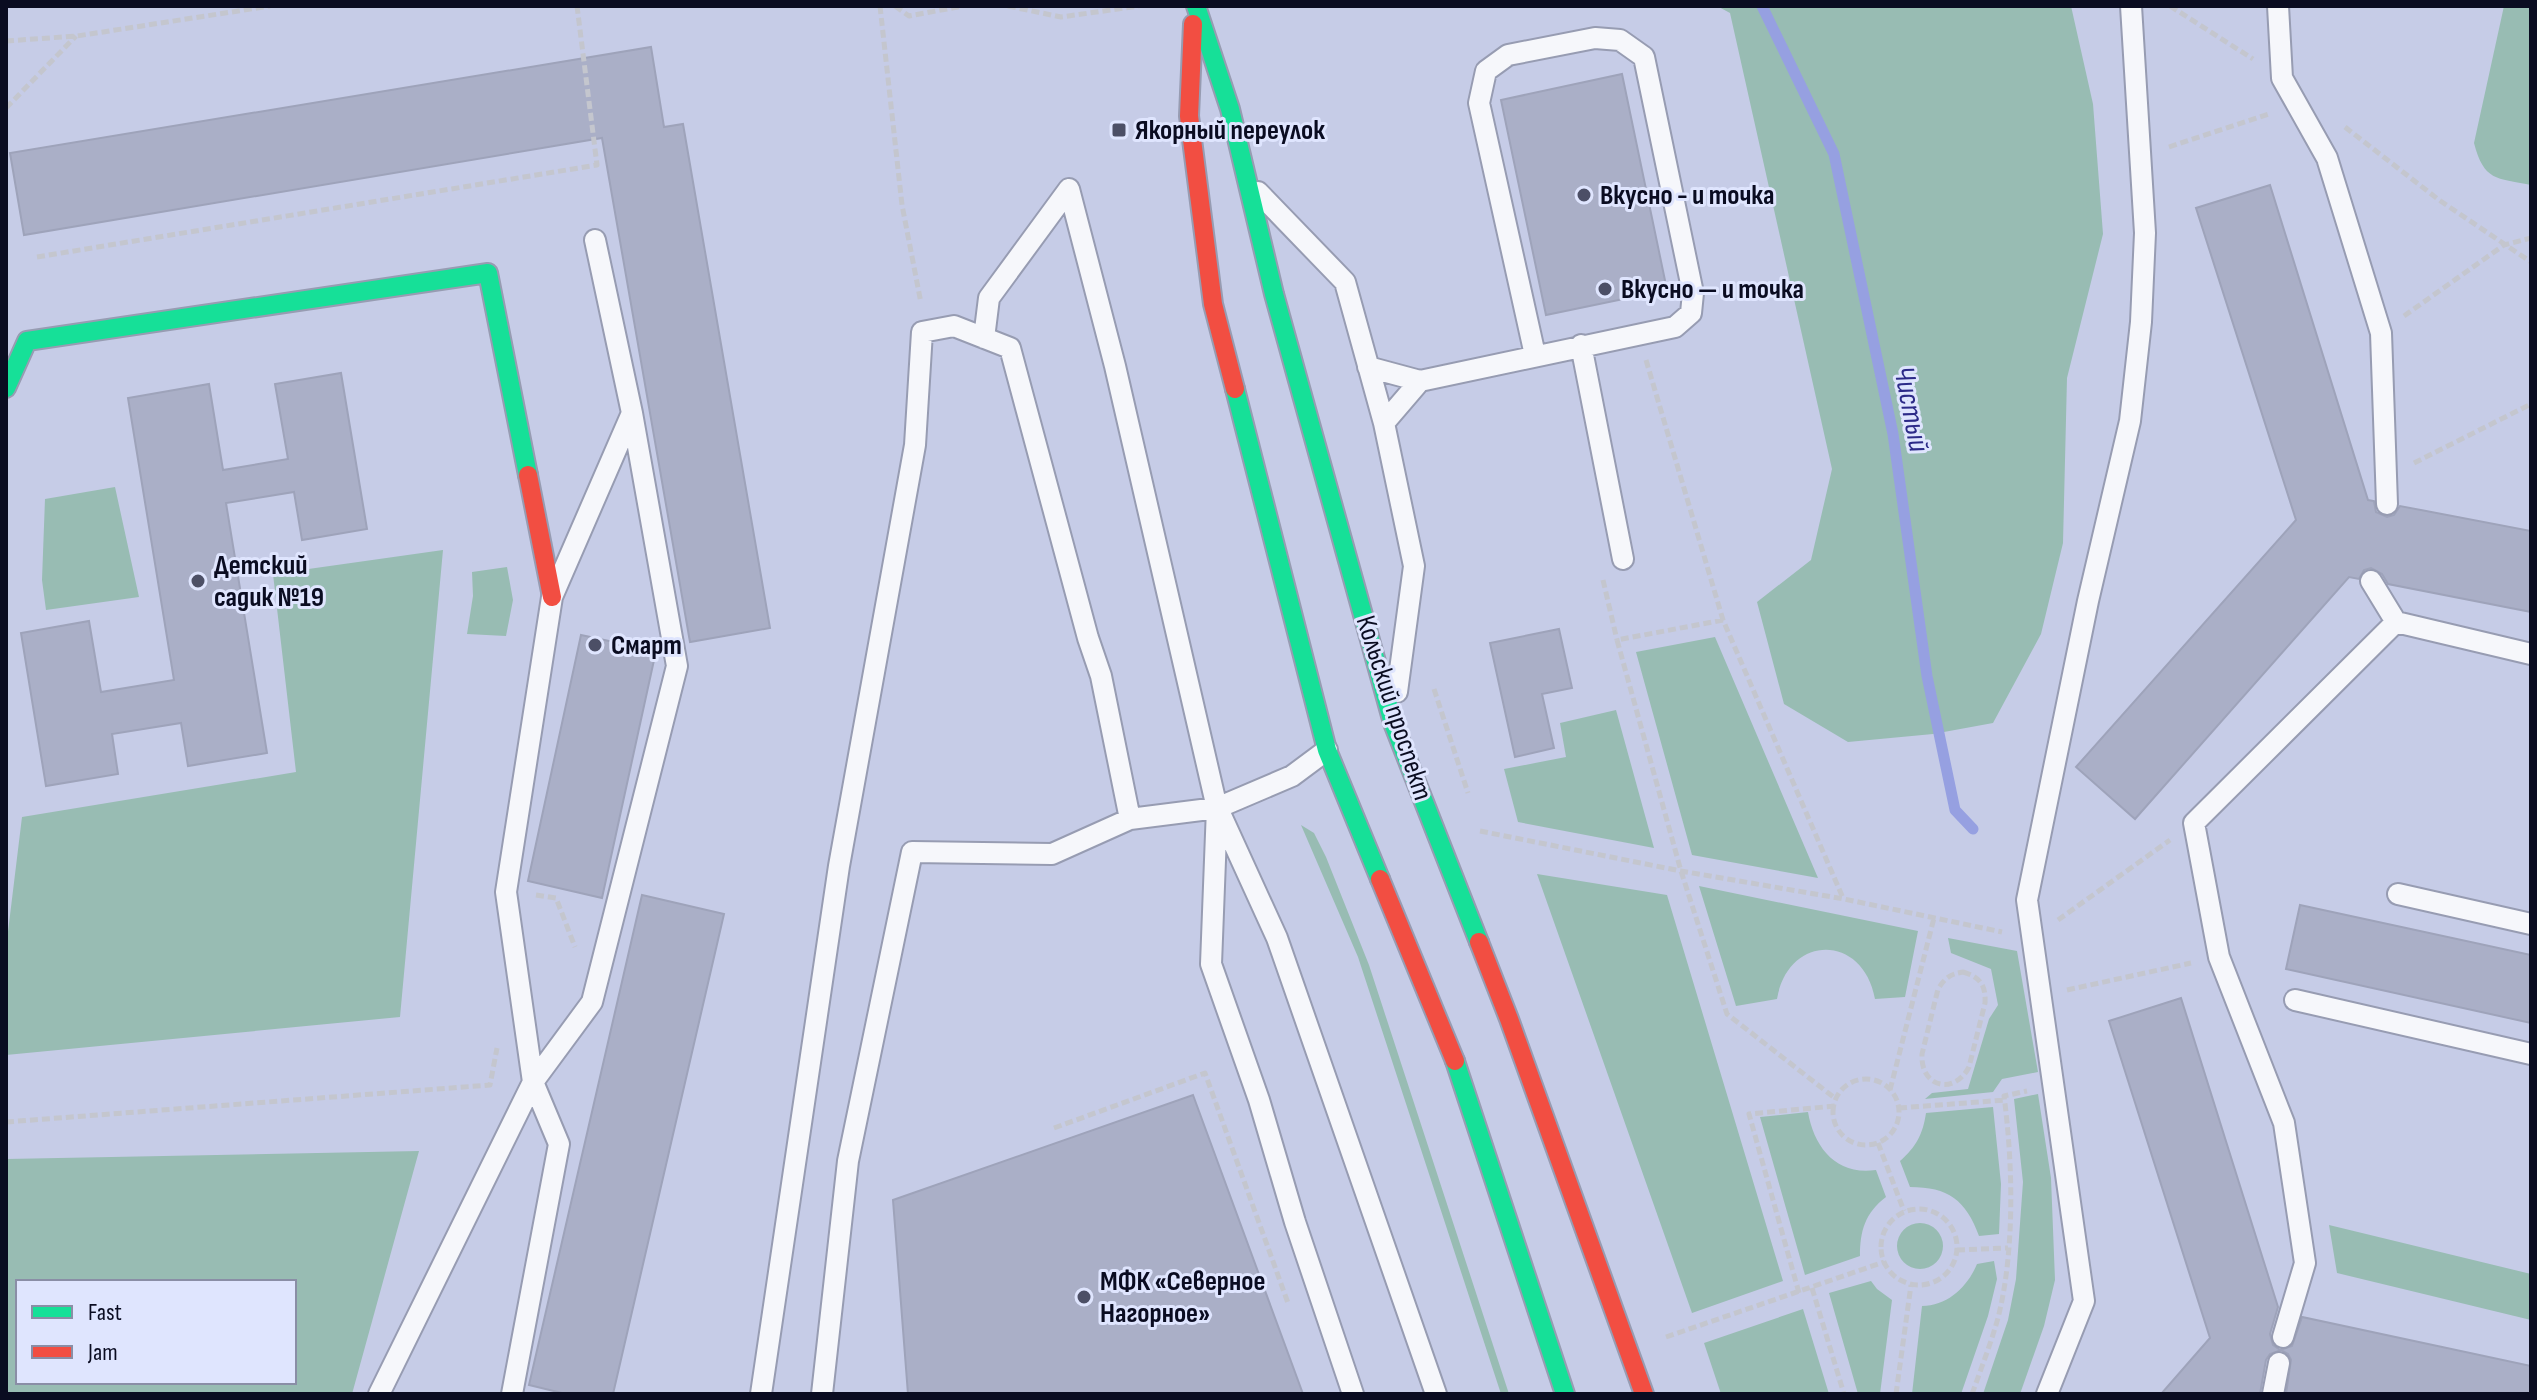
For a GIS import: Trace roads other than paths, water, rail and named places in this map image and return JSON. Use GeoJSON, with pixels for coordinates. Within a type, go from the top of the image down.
{"type":"FeatureCollection","features":[{"type":"Feature","properties":{"kind":"main road","name":"Кольский проспект"},"geometry":{"type":"LineString","coordinates":[[1195,6],[1230,109],[1274,294],[1393,723],[1509,1019],[1644,1394]]}},
{"type":"Feature","properties":{"kind":"main road","name":"Кольский проспект"},"geometry":{"type":"LineString","coordinates":[[1195,6],[1189,116],[1213,304],[1327,750],[1451,1049],[1565,1394]]}},
{"type":"Feature","properties":{"kind":"main road"},"geometry":{"type":"LineString","coordinates":[[6,388],[27,341],[488,273],[552,597]]}},
{"type":"Feature","properties":{"kind":"main road"},"geometry":{"type":"LineString","coordinates":[[1248,273],[1274,294]]}},
{"type":"Feature","properties":{"kind":"main road"},"geometry":{"type":"LineString","coordinates":[[1213,304],[1227,275]]}},
{"type":"Feature","properties":{"kind":"lane"},"geometry":{"type":"LineString","coordinates":[[2047,1394],[2084,1301],[2027,900],[2088,601],[2130,421],[2141,322],[2145,233],[2131,6]]}},
{"type":"Feature","properties":{"kind":"lane"},"geometry":{"type":"LineString","coordinates":[[2278,6],[2282,78],[2327,158],[2381,333],[2387,504]]}},
{"type":"Feature","properties":{"kind":"lane"},"geometry":{"type":"LineString","coordinates":[[1368,367],[1420,381],[1675,327],[1691,313],[1693,293],[1644,57],[1620,40],[1595,38],[1508,55],[1486,71],[1479,103],[1535,355]]}},
{"type":"Feature","properties":{"kind":"lane"},"geometry":{"type":"LineString","coordinates":[[1248,180],[1345,282],[1384,423],[1414,566],[1393,723]]}},
{"type":"Feature","properties":{"kind":"lane"},"geometry":{"type":"LineString","coordinates":[[984,338],[989,298],[1069,189],[1115,366],[1217,808],[1277,938],[1436,1394]]}},
{"type":"Feature","properties":{"kind":"lane"},"geometry":{"type":"LineString","coordinates":[[379,1394],[533,1082],[592,1002],[677,666],[632,413],[595,240]]}},
{"type":"Feature","properties":{"kind":"lane"},"geometry":{"type":"LineString","coordinates":[[761,1394],[839,866],[915,445],[922,332],[954,326],[1010,348],[1101,676],[1130,819]]}},
{"type":"Feature","properties":{"kind":"lane"},"geometry":{"type":"LineString","coordinates":[[1581,345],[1623,559]]}},
{"type":"Feature","properties":{"kind":"lane"},"geometry":{"type":"LineString","coordinates":[[1384,423],[1420,381]]}},
{"type":"Feature","properties":{"kind":"lane"},"geometry":{"type":"LineString","coordinates":[[512,1394],[559,1144],[533,1082],[506,892],[552,597],[632,413]]}},
{"type":"Feature","properties":{"kind":"lane"},"geometry":{"type":"LineString","coordinates":[[2371,581],[2396,622],[2531,654]]}},
{"type":"Feature","properties":{"kind":"lane"},"geometry":{"type":"LineString","coordinates":[[2283,1337],[2305,1263],[2284,1123],[2219,957],[2194,823],[2396,622]]}},
{"type":"Feature","properties":{"kind":"lane"},"geometry":{"type":"LineString","coordinates":[[822,1394],[848,1161],[912,852],[1052,854],[1130,819],[1217,808],[1292,776],[1327,750]]}},
{"type":"Feature","properties":{"kind":"lane"},"geometry":{"type":"LineString","coordinates":[[1217,808],[1211,964],[1259,1100],[1295,1222],[1353,1394]]}},
{"type":"Feature","properties":{"kind":"lane"},"geometry":{"type":"LineString","coordinates":[[2398,894],[2531,924]]}},
{"type":"Feature","properties":{"kind":"lane"},"geometry":{"type":"LineString","coordinates":[[2295,1000],[2531,1054]]}},
{"type":"Feature","properties":{"kind":"lane"},"geometry":{"type":"LineString","coordinates":[[2273,1394],[2279,1363]]}},
{"type":"Feature","properties":{"kind":"waterway","name":"Чистый"},"geometry":{"type":"LineString","coordinates":[[1762,6],[1834,154],[1893,434],[1927,676],[1955,810],[1973,829]]}},
{"type":"Feature","properties":{"kind":"place","name":"Якорный переулок"},"geometry":{"type":"Point","coordinates":[1119,130]}},
{"type":"Feature","properties":{"kind":"place","name":"Вкусно - и точка"},"geometry":{"type":"Point","coordinates":[1584,195]}},
{"type":"Feature","properties":{"kind":"place","name":"Вкусно — и точка"},"geometry":{"type":"Point","coordinates":[1605,289]}},
{"type":"Feature","properties":{"kind":"place","name":"Детский садик №19"},"geometry":{"type":"Point","coordinates":[198,581]}},
{"type":"Feature","properties":{"kind":"place","name":"Смарт"},"geometry":{"type":"Point","coordinates":[595,645]}},
{"type":"Feature","properties":{"kind":"place","name":"МФК «Северное Нагорное»"},"geometry":{"type":"Point","coordinates":[1084,1297]}}]}
